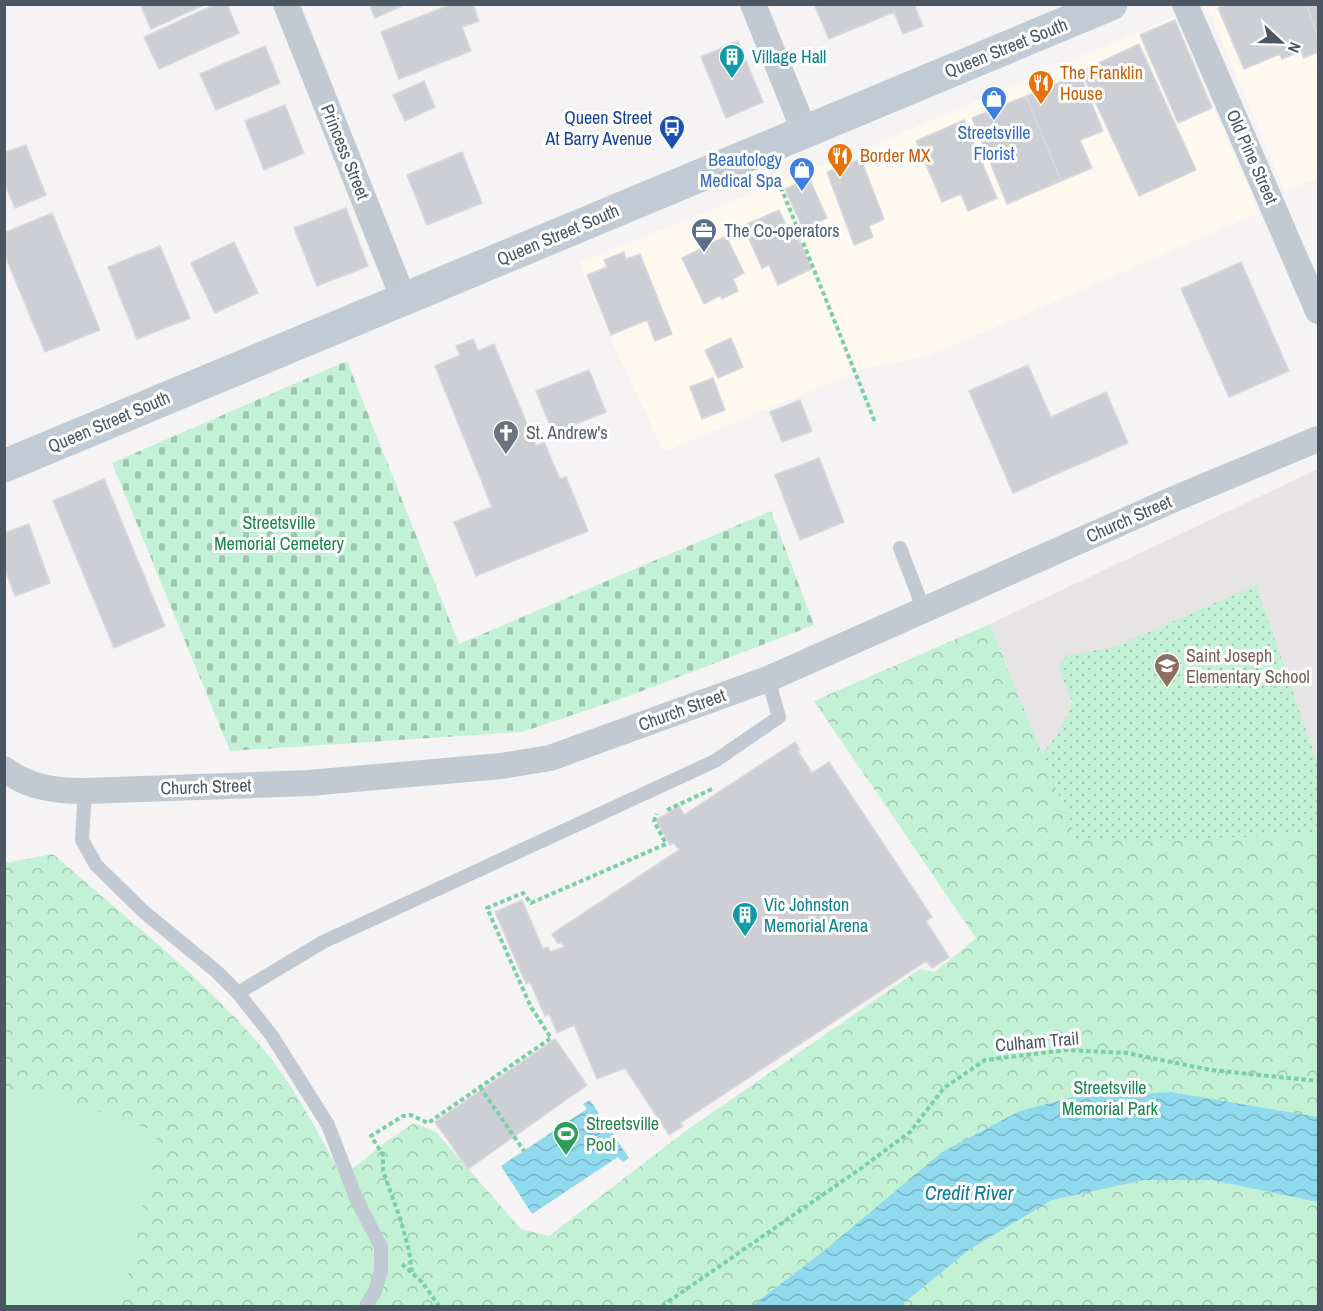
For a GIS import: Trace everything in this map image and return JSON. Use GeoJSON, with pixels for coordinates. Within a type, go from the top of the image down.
{"type":"FeatureCollection","features":[{"type":"Feature","properties":{"kind":"main road","name":"Queen Street South"},"geometry":{"type":"LineString","coordinates":[[4,466],[404,300],[804,130],[1111,4]]}},
{"type":"Feature","properties":{"kind":"street","name":"Princess Street"},"geometry":{"type":"LineString","coordinates":[[286,4],[404,300]]}},
{"type":"Feature","properties":{"kind":"street"},"geometry":{"type":"LineString","coordinates":[[753,4],[804,130]]}},
{"type":"Feature","properties":{"kind":"street","name":"Old Pine Street"},"geometry":{"type":"LineString","coordinates":[[1185,4],[1318,311]]}},
{"type":"Feature","properties":{"kind":"street","name":"Church Street"},"geometry":{"type":"LineString","coordinates":[[4,769],[51,790],[86,792],[309,783],[535,762],[768,679],[1174,499],[1318,439]]}},
{"type":"Feature","properties":{"kind":"lane"},"geometry":{"type":"LineString","coordinates":[[900,548],[924,610]]}},
{"type":"Feature","properties":{"kind":"lane"},"geometry":{"type":"LineString","coordinates":[[238,993],[323,942],[715,761],[779,717],[768,679]]}},
{"type":"Feature","properties":{"kind":"lane"},"geometry":{"type":"LineString","coordinates":[[86,792],[82,840],[96,865],[144,912],[216,971],[238,993],[272,1036],[328,1125],[356,1198],[381,1246],[381,1271],[375,1291],[366,1306]]}},
{"type":"Feature","properties":{"kind":"path"},"geometry":{"type":"LineString","coordinates":[[778,180],[875,422]]}},
{"type":"Feature","properties":{"kind":"path"},"geometry":{"type":"LineString","coordinates":[[412,1272],[401,1221],[383,1171],[383,1155],[371,1136],[403,1116],[411,1115],[428,1123],[551,1038],[531,1007],[487,908],[523,893],[531,903],[666,844],[654,820],[655,815],[716,786]]}},
{"type":"Feature","properties":{"kind":"path","name":"Culham Trail"},"geometry":{"type":"LineString","coordinates":[[662,1306],[910,1132],[944,1088],[985,1060],[1066,1050],[1127,1053],[1211,1070],[1318,1081]]}},
{"type":"Feature","properties":{"kind":"path"},"geometry":{"type":"LineString","coordinates":[[480,1087],[524,1151]]}},
{"type":"Feature","properties":{"kind":"path"},"geometry":{"type":"LineString","coordinates":[[381,1246],[422,1282],[439,1306]]}},
{"type":"Feature","properties":{"kind":"shaded area"},"geometry":{"type":"Polygon","coordinates":[[[1216,4],[1318,5],[1318,178],[1285,191],[1208,8],[1216,4]]]}},
{"type":"Feature","properties":{"kind":"shaded area"},"geometry":{"type":"Polygon","coordinates":[[[1174,17],[1259,213],[929,356],[863,369],[664,452],[611,340],[579,263],[882,141],[1174,17]]]}},
{"type":"Feature","properties":{"kind":"shaded area","name":"Saint Joseph Elementary School"},"geometry":{"type":"Polygon","coordinates":[[[1318,469],[1318,835],[1077,842],[990,624],[1318,469]]]}},
{"type":"Feature","properties":{"kind":"green space","name":"Streetsville Memorial Cemetery"},"geometry":{"type":"Polygon","coordinates":[[[347,361],[459,644],[771,511],[814,625],[629,696],[522,732],[230,751],[112,463],[347,361]]]}},
{"type":"Feature","properties":{"kind":"green space"},"geometry":{"type":"Polygon","coordinates":[[[1256,585],[1318,765],[1318,835],[1077,842],[1042,754],[1057,735],[1073,703],[1058,667],[1067,655],[1115,647],[1256,585]]]}},
{"type":"Feature","properties":{"kind":"green space","name":"Streetsville Memorial Park"},"geometry":{"type":"Polygon","coordinates":[[[990,624],[1077,841],[1318,835],[1318,1306],[5,1306],[5,863],[53,854],[193,976],[245,1028],[280,1070],[342,1177],[387,1141],[414,1123],[436,1132],[521,1229],[549,1236],[687,1130],[920,969],[935,972],[976,938],[814,701],[990,624]]]}},
{"type":"Feature","properties":{"kind":"green space"},"geometry":{"type":"Polygon","coordinates":[[[51,1095],[158,1132],[122,1306],[5,1306],[5,1096],[51,1095]]]}},
{"type":"Feature","properties":{"kind":"water","name":"Credit River"},"geometry":{"type":"Polygon","coordinates":[[[1171,1092],[1318,1117],[1318,1202],[1212,1180],[1144,1180],[1052,1200],[970,1249],[900,1306],[752,1306],[825,1250],[942,1152],[1020,1111],[1069,1098],[1171,1092]]]}},
{"type":"Feature","properties":{"kind":"water","name":"Streetsville Pool"},"geometry":{"type":"Polygon","coordinates":[[[590,1100],[629,1158],[623,1162],[618,1157],[532,1214],[501,1166],[587,1109],[583,1104],[590,1100]]]}},
{"type":"Feature","properties":{"kind":"building"},"geometry":{"type":"Polygon","coordinates":[[[140,4],[206,4],[151,29],[140,4]]]}},
{"type":"Feature","properties":{"kind":"building"},"geometry":{"type":"Polygon","coordinates":[[[216,4],[227,4],[239,33],[159,69],[144,37],[216,4]]]}},
{"type":"Feature","properties":{"kind":"building"},"geometry":{"type":"Polygon","coordinates":[[[369,4],[406,4],[375,18],[369,4]]]}},
{"type":"Feature","properties":{"kind":"building"},"geometry":{"type":"Polygon","coordinates":[[[452,4],[473,4],[479,21],[462,27],[471,51],[399,79],[381,32],[452,4]]]}},
{"type":"Feature","properties":{"kind":"building"},"geometry":{"type":"Polygon","coordinates":[[[814,4],[914,4],[923,26],[903,34],[894,12],[829,39],[814,4]]]}},
{"type":"Feature","properties":{"kind":"building"},"geometry":{"type":"Polygon","coordinates":[[[1226,4],[1306,4],[1318,36],[1318,52],[1304,58],[1301,51],[1282,59],[1280,54],[1244,69],[1218,8],[1226,4]]]}},
{"type":"Feature","properties":{"kind":"building"},"geometry":{"type":"Polygon","coordinates":[[[1306,4],[1318,4],[1318,36],[1306,4]]]}},
{"type":"Feature","properties":{"kind":"building"},"geometry":{"type":"Polygon","coordinates":[[[1175,20],[1212,108],[1178,123],[1140,35],[1175,20]]]}},
{"type":"Feature","properties":{"kind":"building","name":"Village Hall"},"geometry":{"type":"Polygon","coordinates":[[[738,41],[763,102],[726,118],[701,57],[738,41]]]}},
{"type":"Feature","properties":{"kind":"building"},"geometry":{"type":"Polygon","coordinates":[[[1139,44],[1196,170],[1139,196],[1081,71],[1139,44]]]}},
{"type":"Feature","properties":{"kind":"building"},"geometry":{"type":"Polygon","coordinates":[[[265,46],[280,83],[216,110],[200,74],[265,46]]]}},
{"type":"Feature","properties":{"kind":"building"},"geometry":{"type":"Polygon","coordinates":[[[1080,74],[1103,131],[1080,140],[1092,168],[1061,181],[1026,96],[1080,74]]]}},
{"type":"Feature","properties":{"kind":"building"},"geometry":{"type":"Polygon","coordinates":[[[424,81],[435,107],[405,121],[393,95],[424,81]]]}},
{"type":"Feature","properties":{"kind":"building"},"geometry":{"type":"Polygon","coordinates":[[[1026,96],[1061,181],[1007,204],[972,118],[1026,96]]]}},
{"type":"Feature","properties":{"kind":"building"},"geometry":{"type":"Polygon","coordinates":[[[285,105],[304,153],[264,170],[245,121],[285,105]]]}},
{"type":"Feature","properties":{"kind":"building"},"geometry":{"type":"Polygon","coordinates":[[[964,120],[997,198],[968,211],[961,194],[942,202],[916,141],[964,120]]]}},
{"type":"Feature","properties":{"kind":"building"},"geometry":{"type":"Polygon","coordinates":[[[26,145],[46,195],[15,208],[4,182],[4,153],[26,145]]]}},
{"type":"Feature","properties":{"kind":"building"},"geometry":{"type":"Polygon","coordinates":[[[462,152],[482,203],[427,225],[407,175],[462,152]]]}},
{"type":"Feature","properties":{"kind":"building"},"geometry":{"type":"Polygon","coordinates":[[[861,159],[884,219],[869,226],[873,237],[854,245],[827,172],[861,159]]]}},
{"type":"Feature","properties":{"kind":"building"},"geometry":{"type":"Polygon","coordinates":[[[809,178],[827,218],[803,229],[785,189],[809,178]]]}},
{"type":"Feature","properties":{"kind":"building"},"geometry":{"type":"Polygon","coordinates":[[[346,208],[368,266],[317,286],[294,228],[346,208]]]}},
{"type":"Feature","properties":{"kind":"building"},"geometry":{"type":"Polygon","coordinates":[[[779,210],[788,229],[793,227],[812,269],[778,285],[769,265],[762,268],[743,226],[779,210]]]}},
{"type":"Feature","properties":{"kind":"building"},"geometry":{"type":"Polygon","coordinates":[[[52,213],[100,330],[45,352],[4,253],[4,233],[52,213]]]}},
{"type":"Feature","properties":{"kind":"building"},"geometry":{"type":"Polygon","coordinates":[[[726,236],[744,273],[733,279],[738,291],[722,299],[721,295],[704,304],[682,258],[726,236]]]}},
{"type":"Feature","properties":{"kind":"building"},"geometry":{"type":"Polygon","coordinates":[[[234,242],[258,293],[215,313],[191,263],[234,242]]]}},
{"type":"Feature","properties":{"kind":"building"},"geometry":{"type":"Polygon","coordinates":[[[160,246],[190,318],[137,339],[108,267],[160,246]]]}},
{"type":"Feature","properties":{"kind":"building"},"geometry":{"type":"Polygon","coordinates":[[[624,252],[626,259],[640,254],[672,334],[655,341],[647,320],[611,335],[587,275],[607,267],[604,260],[624,252]]]}},
{"type":"Feature","properties":{"kind":"building"},"geometry":{"type":"Polygon","coordinates":[[[1241,262],[1289,371],[1229,397],[1181,289],[1241,262]]]}},
{"type":"Feature","properties":{"kind":"building"},"geometry":{"type":"Polygon","coordinates":[[[731,338],[743,367],[718,378],[705,350],[731,338]]]}},
{"type":"Feature","properties":{"kind":"building"},"geometry":{"type":"Polygon","coordinates":[[[473,339],[478,351],[494,344],[536,446],[544,442],[560,479],[566,477],[588,531],[476,576],[454,522],[492,507],[435,366],[460,355],[456,346],[473,339]]]}},
{"type":"Feature","properties":{"kind":"building"},"geometry":{"type":"Polygon","coordinates":[[[1028,365],[1051,417],[1106,392],[1128,443],[1013,493],[969,391],[1028,365]]]}},
{"type":"Feature","properties":{"kind":"building"},"geometry":{"type":"Polygon","coordinates":[[[589,370],[606,412],[553,433],[536,391],[589,370]]]}},
{"type":"Feature","properties":{"kind":"building"},"geometry":{"type":"Polygon","coordinates":[[[713,378],[725,410],[702,419],[690,387],[713,378]]]}},
{"type":"Feature","properties":{"kind":"building"},"geometry":{"type":"Polygon","coordinates":[[[800,400],[812,431],[782,442],[770,412],[800,400]]]}},
{"type":"Feature","properties":{"kind":"building"},"geometry":{"type":"Polygon","coordinates":[[[819,458],[844,522],[800,540],[775,475],[819,458]]]}},
{"type":"Feature","properties":{"kind":"building"},"geometry":{"type":"Polygon","coordinates":[[[104,479],[165,626],[114,648],[53,501],[104,479]]]}},
{"type":"Feature","properties":{"kind":"building"},"geometry":{"type":"Polygon","coordinates":[[[29,524],[50,583],[15,596],[4,566],[4,533],[29,524]]]}},
{"type":"Feature","properties":{"kind":"building","name":"Vic Johnston Memorial Arena"},"geometry":{"type":"Polygon","coordinates":[[[795,742],[812,773],[829,762],[932,917],[926,921],[949,957],[932,968],[926,961],[680,1123],[683,1126],[669,1135],[625,1068],[597,1079],[574,1025],[557,1033],[549,1014],[545,1016],[530,982],[526,984],[495,912],[522,900],[543,949],[548,947],[550,952],[564,947],[561,942],[558,944],[552,934],[679,850],[674,843],[670,845],[656,820],[679,806],[684,815],[795,742]]]}},
{"type":"Feature","properties":{"kind":"building"},"geometry":{"type":"Polygon","coordinates":[[[555,1039],[587,1085],[468,1169],[435,1122],[555,1039]]]}},
{"type":"Feature","properties":{"kind":"place","name":"Village Hall"},"geometry":{"type":"Point","coordinates":[732,80]}},
{"type":"Feature","properties":{"kind":"place","name":"The Franklin House"},"geometry":{"type":"Point","coordinates":[1041,106]}},
{"type":"Feature","properties":{"kind":"place","name":"Streetsville Florist"},"geometry":{"type":"Point","coordinates":[994,122]}},
{"type":"Feature","properties":{"kind":"place","name":"Queen Street At Barry Avenue"},"geometry":{"type":"Point","coordinates":[672,151]}},
{"type":"Feature","properties":{"kind":"place","name":"Border MX"},"geometry":{"type":"Point","coordinates":[840,179]}},
{"type":"Feature","properties":{"kind":"place","name":"Beautology Medical Spa"},"geometry":{"type":"Point","coordinates":[802,193]}},
{"type":"Feature","properties":{"kind":"place","name":"The Co-operators"},"geometry":{"type":"Point","coordinates":[704,254]}},
{"type":"Feature","properties":{"kind":"place","name":"St. Andrew's"},"geometry":{"type":"Point","coordinates":[506,456]}},
{"type":"Feature","properties":{"kind":"place","name":"Saint Joseph Elementary School"},"geometry":{"type":"Point","coordinates":[1167,689]}},
{"type":"Feature","properties":{"kind":"place","name":"Vic Johnston Memorial Arena"},"geometry":{"type":"Point","coordinates":[745,938]}},
{"type":"Feature","properties":{"kind":"place","name":"Streetsville Pool"},"geometry":{"type":"Point","coordinates":[566,1157]}}]}
